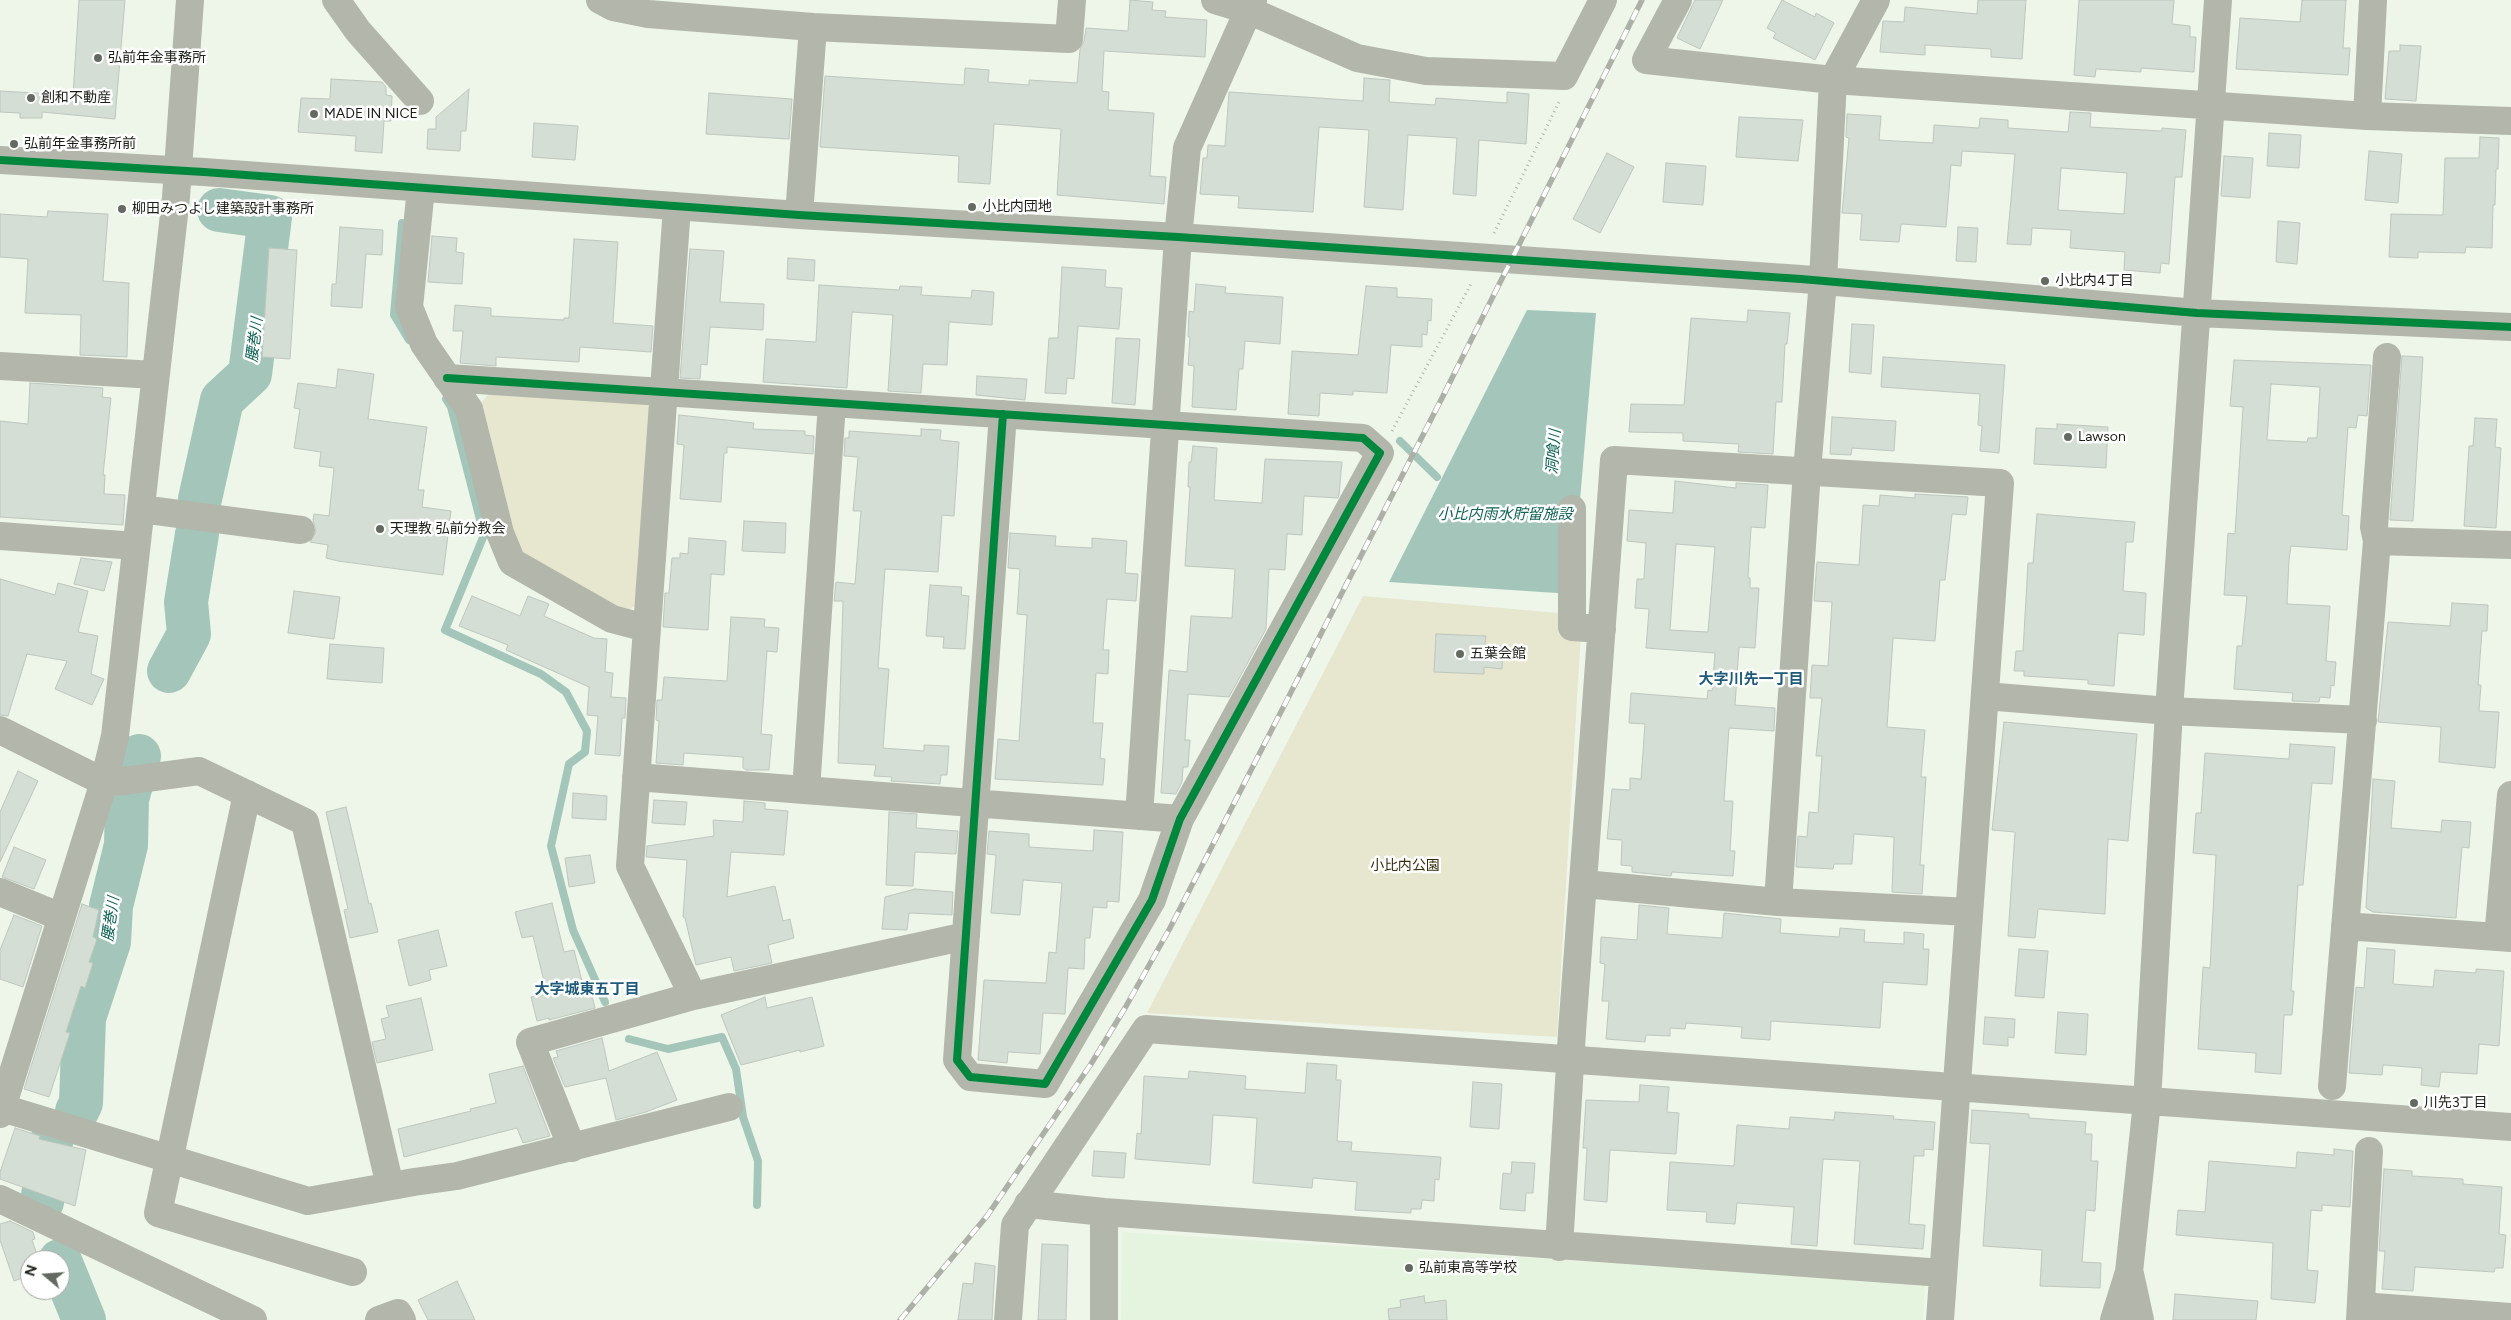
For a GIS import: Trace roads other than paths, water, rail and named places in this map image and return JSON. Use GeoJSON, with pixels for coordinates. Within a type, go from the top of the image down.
{"type":"FeatureCollection","features":[{"type":"Feature","properties":{"kind":"street"},"geometry":{"type":"LineString","coordinates":[[190,0],[178,170],[115,736],[123,780],[61,917],[1,1111],[308,1201],[457,1176],[729,1107]]}},
{"type":"Feature","properties":{"kind":"street"},"geometry":{"type":"LineString","coordinates":[[336,0],[358,31],[420,101]]}},
{"type":"Feature","properties":{"kind":"street"},"geometry":{"type":"LineString","coordinates":[[600,0],[613,7],[648,14],[813,27],[1068,39],[1072,0]]}},
{"type":"Feature","properties":{"kind":"street"},"geometry":{"type":"LineString","coordinates":[[1215,0],[1250,5],[1357,58],[1426,71],[1564,76],[1603,0]]}},
{"type":"Feature","properties":{"kind":"street"},"geometry":{"type":"LineString","coordinates":[[1678,0],[1646,60],[1833,80],[2367,116],[2511,121]]}},
{"type":"Feature","properties":{"kind":"street"},"geometry":{"type":"LineString","coordinates":[[1778,902],[1807,471],[1823,281],[1833,80],[1876,0]]}},
{"type":"Feature","properties":{"kind":"street"},"geometry":{"type":"LineString","coordinates":[[2114,1320],[2129,1272],[2147,1102],[2169,711],[2218,0]]}},
{"type":"Feature","properties":{"kind":"street"},"geometry":{"type":"LineString","coordinates":[[2367,116],[2373,2]]}},
{"type":"Feature","properties":{"kind":"street"},"geometry":{"type":"LineString","coordinates":[[1139,816],[1178,237],[1187,148],[1250,5]]}},
{"type":"Feature","properties":{"kind":"street"},"geometry":{"type":"LineString","coordinates":[[798,215],[813,27]]}},
{"type":"Feature","properties":{"kind":"street"},"geometry":{"type":"LineString","coordinates":[[0,160],[178,170],[798,215],[1178,237],[1823,281],[2197,313],[2511,327]]}},
{"type":"Feature","properties":{"kind":"street"},"geometry":{"type":"LineString","coordinates":[[421,188],[409,307],[424,344],[469,409],[500,533],[512,562],[612,619],[646,628]]}},
{"type":"Feature","properties":{"kind":"street"},"geometry":{"type":"LineString","coordinates":[[677,206],[630,866],[693,996]]}},
{"type":"Feature","properties":{"kind":"street"},"geometry":{"type":"LineString","coordinates":[[2332,1086],[2378,541],[2374,526],[2387,358]]}},
{"type":"Feature","properties":{"kind":"street"},"geometry":{"type":"LineString","coordinates":[[0,366],[155,375]]}},
{"type":"Feature","properties":{"kind":"street"},"geometry":{"type":"LineString","coordinates":[[447,378],[1003,414],[1363,438],[1380,453],[1180,819],[1152,900],[1045,1084],[970,1078],[958,1060],[1003,414]]}},
{"type":"Feature","properties":{"kind":"street"},"geometry":{"type":"LineString","coordinates":[[806,790],[832,403]]}},
{"type":"Feature","properties":{"kind":"street"},"geometry":{"type":"LineString","coordinates":[[1559,1247],[1572,1060],[1572,1032],[1614,460],[2000,483],[1940,1320]]}},
{"type":"Feature","properties":{"kind":"street"},"geometry":{"type":"LineString","coordinates":[[141,509],[301,530]]}},
{"type":"Feature","properties":{"kind":"street"},"geometry":{"type":"LineString","coordinates":[[1572,509],[1572,627],[1602,629]]}},
{"type":"Feature","properties":{"kind":"street"},"geometry":{"type":"LineString","coordinates":[[0,536],[136,546]]}},
{"type":"Feature","properties":{"kind":"street"},"geometry":{"type":"LineString","coordinates":[[2378,541],[2511,545]]}},
{"type":"Feature","properties":{"kind":"street"},"geometry":{"type":"LineString","coordinates":[[1985,696],[2169,711],[2363,720]]}},
{"type":"Feature","properties":{"kind":"street"},"geometry":{"type":"LineString","coordinates":[[0,730],[123,780],[199,770],[304,822],[390,1186]]}},
{"type":"Feature","properties":{"kind":"street"},"geometry":{"type":"LineString","coordinates":[[636,777],[1180,819]]}},
{"type":"Feature","properties":{"kind":"street"},"geometry":{"type":"LineString","coordinates":[[247,794],[158,1213],[353,1272]]}},
{"type":"Feature","properties":{"kind":"street"},"geometry":{"type":"LineString","coordinates":[[2345,926],[2505,938],[2511,795]]}},
{"type":"Feature","properties":{"kind":"street"},"geometry":{"type":"LineString","coordinates":[[1584,884],[1778,902],[1969,912]]}},
{"type":"Feature","properties":{"kind":"street"},"geometry":{"type":"LineString","coordinates":[[0,892],[61,917]]}},
{"type":"Feature","properties":{"kind":"street"},"geometry":{"type":"LineString","coordinates":[[572,1148],[530,1042],[693,996],[966,936]]}},
{"type":"Feature","properties":{"kind":"street"},"geometry":{"type":"LineString","coordinates":[[1008,1320],[1015,1225],[1146,1029],[2511,1127]]}},
{"type":"Feature","properties":{"kind":"street"},"geometry":{"type":"LineString","coordinates":[[2369,1151],[2361,1313],[2511,1317]]}},
{"type":"Feature","properties":{"kind":"street"},"geometry":{"type":"LineString","coordinates":[[0,1199],[243,1318]]}},
{"type":"Feature","properties":{"kind":"street"},"geometry":{"type":"LineString","coordinates":[[1028,1204],[1104,1212],[1559,1247],[1944,1273]]}},
{"type":"Feature","properties":{"kind":"street"},"geometry":{"type":"LineString","coordinates":[[1104,1212],[1104,1320]]}},
{"type":"Feature","properties":{"kind":"street"},"geometry":{"type":"LineString","coordinates":[[2129,1272],[2140,1320]]}},
{"type":"Feature","properties":{"kind":"street"},"geometry":{"type":"LineString","coordinates":[[379,1320],[398,1313],[402,1320]]}},
{"type":"Feature","properties":{"kind":"water","name":"小比内雨水貯留施設"},"geometry":{"type":"Polygon","coordinates":[[[1527,310],[1596,313],[1572,594],[1389,582],[1527,310]]]}},
{"type":"Feature","properties":{"kind":"waterway","name":"腰巻川"},"geometry":{"type":"LineString","coordinates":[[200,499],[222,400],[250,374],[270,217],[219,210]]}},
{"type":"Feature","properties":{"kind":"waterway"},"geometry":{"type":"LineString","coordinates":[[402,223],[394,315],[409,340]]}},
{"type":"Feature","properties":{"kind":"waterway"},"geometry":{"type":"LineString","coordinates":[[446,399],[451,407],[484,535],[445,630],[541,674],[566,692],[587,731],[585,752],[569,764],[551,846],[573,930],[605,1002]]}},
{"type":"Feature","properties":{"kind":"waterway"},"geometry":{"type":"LineString","coordinates":[[1400,441],[1437,477]]}},
{"type":"Feature","properties":{"kind":"waterway","name":"腰巻川"},"geometry":{"type":"LineString","coordinates":[[169,671],[189,634],[186,602],[197,534]]}},
{"type":"Feature","properties":{"kind":"waterway","name":"腰巻川"},"geometry":{"type":"LineString","coordinates":[[77,1111],[81,1103],[84,1018],[109,942],[111,906],[126,845],[127,799],[139,756]]}},
{"type":"Feature","properties":{"kind":"waterway"},"geometry":{"type":"LineString","coordinates":[[629,1039],[668,1049],[722,1037],[736,1069],[743,1117],[758,1161],[757,1205]]}},
{"type":"Feature","properties":{"kind":"waterway","name":"腰巻川"},"geometry":{"type":"LineString","coordinates":[[42,1202],[51,1143]]}},
{"type":"Feature","properties":{"kind":"waterway","name":"腰巻川"},"geometry":{"type":"LineString","coordinates":[[70,1286],[84,1320]]}},
{"type":"Feature","properties":{"kind":"railway"},"geometry":{"type":"LineString","coordinates":[[900,1320],[987,1216],[1091,1064],[1170,928],[1443,396],[1642,0]]}},
{"type":"Feature","properties":{"kind":"place","name":"弘前年金事務所"},"geometry":{"type":"Point","coordinates":[98,58]}},
{"type":"Feature","properties":{"kind":"place","name":"創和不動産"},"geometry":{"type":"Point","coordinates":[31,98]}},
{"type":"Feature","properties":{"kind":"place","name":"MADE IN NICE"},"geometry":{"type":"Point","coordinates":[314,114]}},
{"type":"Feature","properties":{"kind":"place","name":"弘前年金事務所前"},"geometry":{"type":"Point","coordinates":[14,144]}},
{"type":"Feature","properties":{"kind":"place","name":"小比内団地"},"geometry":{"type":"Point","coordinates":[972,207]}},
{"type":"Feature","properties":{"kind":"place","name":"柳田みつよし建築設計事務所"},"geometry":{"type":"Point","coordinates":[122,209]}},
{"type":"Feature","properties":{"kind":"place","name":"小比内4丁目"},"geometry":{"type":"Point","coordinates":[2045,281]}},
{"type":"Feature","properties":{"kind":"place","name":"Lawson"},"geometry":{"type":"Point","coordinates":[2068,437]}},
{"type":"Feature","properties":{"kind":"place","name":"天理教 弘前分教会"},"geometry":{"type":"Point","coordinates":[380,529]}},
{"type":"Feature","properties":{"kind":"place","name":"五葉会館"},"geometry":{"type":"Point","coordinates":[1460,654]}},
{"type":"Feature","properties":{"kind":"place","name":"川先3丁目"},"geometry":{"type":"Point","coordinates":[2414,1103]}},
{"type":"Feature","properties":{"kind":"place","name":"弘前東高等学校"},"geometry":{"type":"Point","coordinates":[1409,1268]}},
{"type":"Feature","properties":{"kind":"district","name":"大字川先一丁目"},"geometry":{"type":"Point","coordinates":[1751,680]}},
{"type":"Feature","properties":{"kind":"district","name":"大字城東五丁目"},"geometry":{"type":"Point","coordinates":[587,990]}},
{"type":"Feature","properties":{"kind":"water label","name":"洞喰川"},"geometry":{"type":"Point","coordinates":[1554,452]}},
{"type":"Feature","properties":{"kind":"park label","name":"小比内公園"},"geometry":{"type":"Point","coordinates":[1405,866]}}]}
